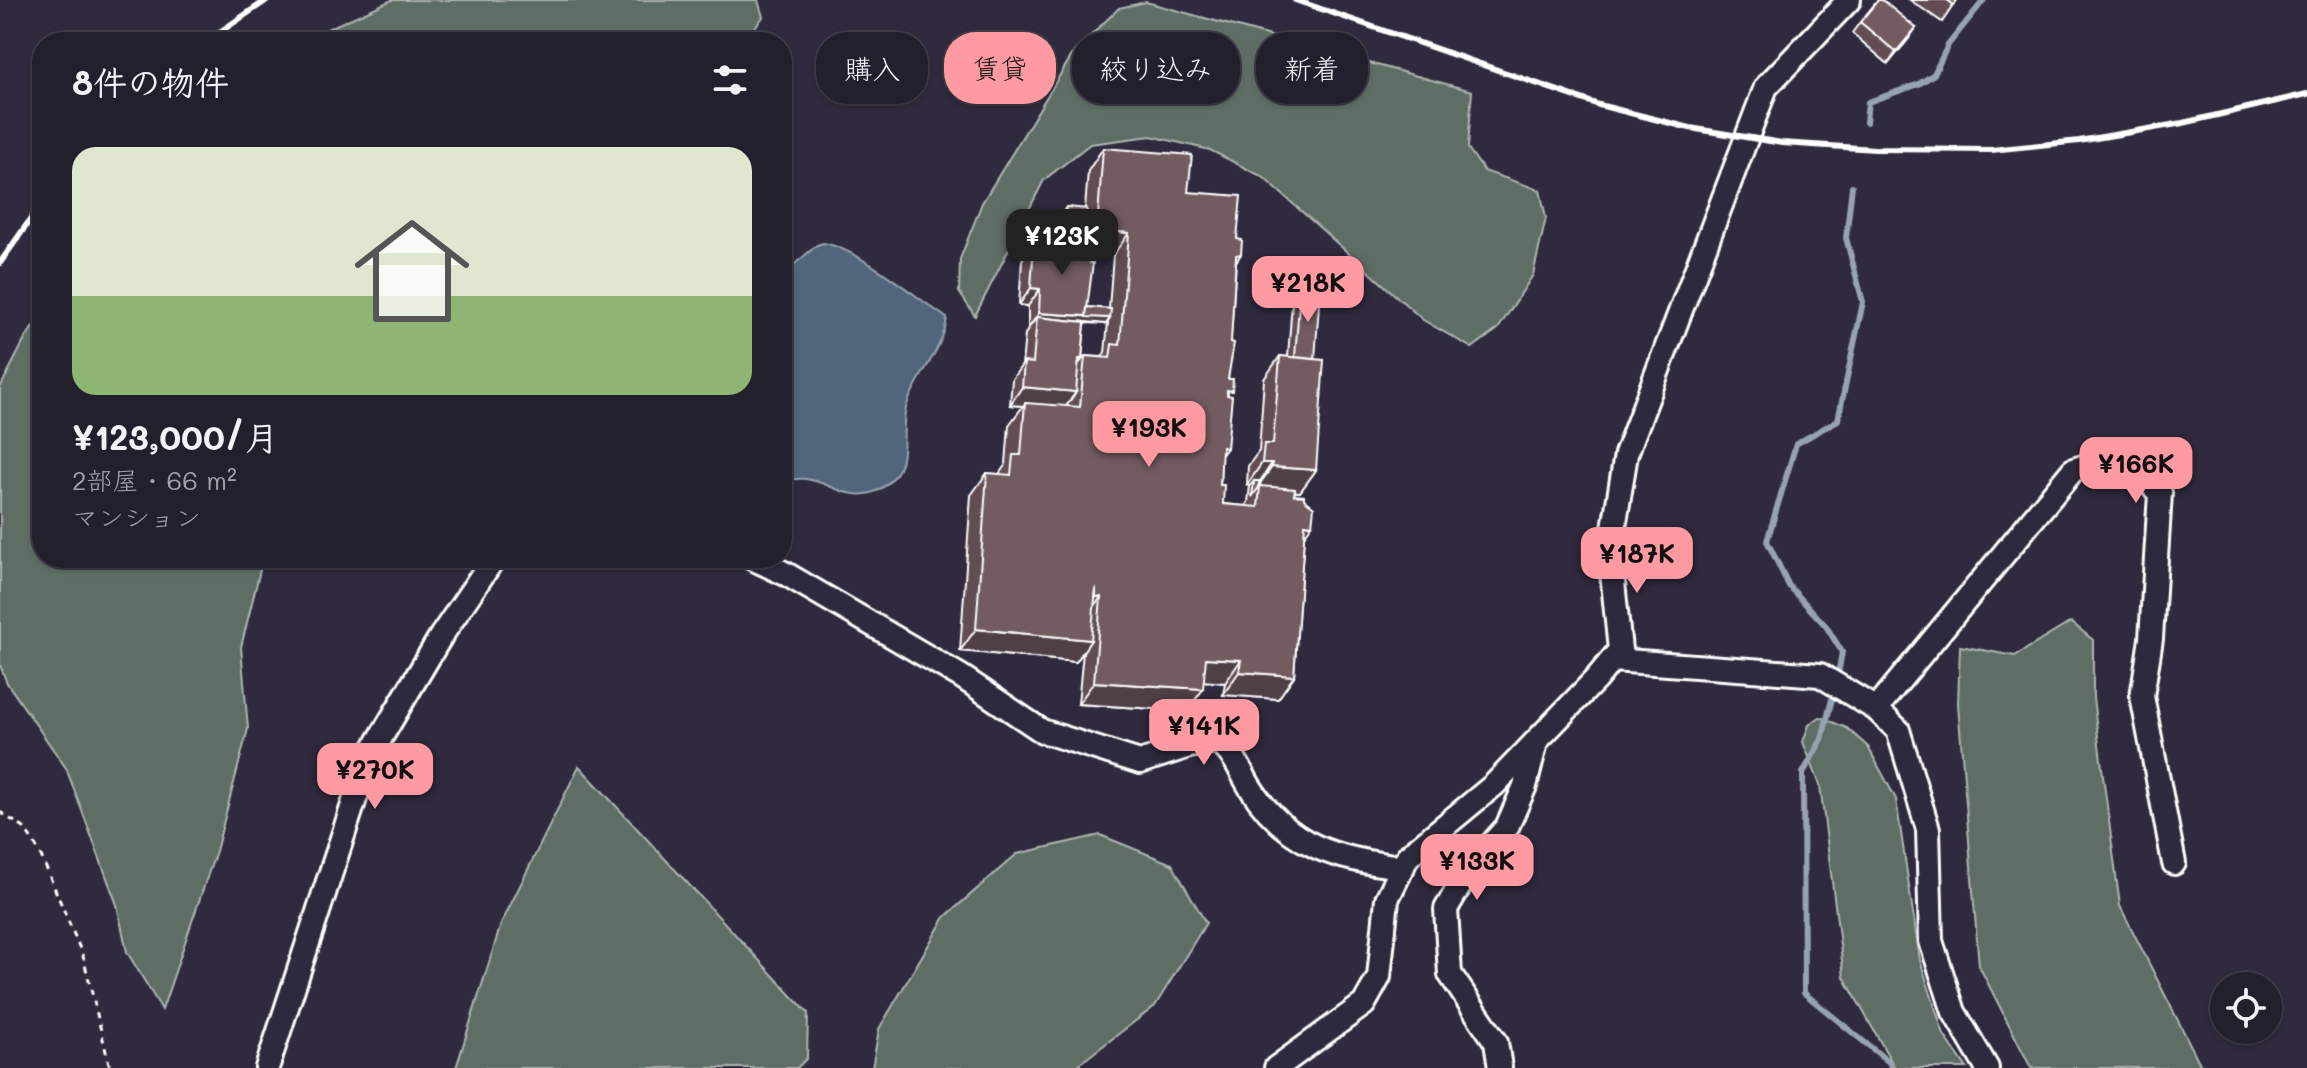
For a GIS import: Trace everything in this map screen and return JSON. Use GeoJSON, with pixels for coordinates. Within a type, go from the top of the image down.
{"type":"FeatureCollection","features":[{"type":"Feature","properties":{"kind":"street"},"geometry":{"type":"LineString","coordinates":[[1276,1068],[1364,1004],[1379,977],[1387,899],[1408,856],[1494,785],[1620,650],[1610,553],[1626,454],[1766,87],[1849,0]]}},
{"type":"Feature","properties":{"kind":"street"},"geometry":{"type":"LineString","coordinates":[[1876,709],[2073,470],[2121,455],[2160,493],[2151,639],[2142,696],[2174,863]]}},
{"type":"Feature","properties":{"kind":"street"},"geometry":{"type":"LineString","coordinates":[[267,1068],[368,759],[441,636],[487,568]]}},
{"type":"Feature","properties":{"kind":"street"},"geometry":{"type":"LineString","coordinates":[[773,568],[989,693],[1042,731],[1140,762],[1189,746],[1218,742],[1231,751],[1266,809],[1302,842],[1358,862],[1403,867]]}},
{"type":"Feature","properties":{"kind":"street"},"geometry":{"type":"LineString","coordinates":[[1612,660],[1820,675],[1876,709],[1898,730],[1928,829],[1931,941],[1954,1012],[1987,1068]]}},
{"type":"Feature","properties":{"kind":"street"},"geometry":{"type":"LineString","coordinates":[[1500,1068],[1496,1042],[1450,974],[1446,909],[1470,868],[1507,827],[1525,786],[1536,742]]}},
{"type":"Feature","properties":{"kind":"path"},"geometry":{"type":"LineString","coordinates":[[0,812],[24,828],[39,851],[83,956],[110,1068]]}},
{"type":"Feature","properties":{"kind":"green space"},"geometry":{"type":"Polygon","coordinates":[[[392,0],[758,0],[763,17],[751,32],[320,32],[392,0]]]}},
{"type":"Feature","properties":{"kind":"green space"},"geometry":{"type":"Polygon","coordinates":[[[1146,2],[1256,32],[1256,104],[1368,104],[1368,63],[1472,91],[1468,148],[1484,171],[1540,190],[1546,218],[1533,275],[1498,329],[1472,348],[1423,320],[1263,177],[1210,150],[1151,136],[1090,144],[1044,180],[975,316],[959,292],[960,259],[982,203],[1042,104],[1056,104],[1056,82],[1072,55],[1072,104],[1240,104],[1240,32],[1094,32],[1119,8],[1146,2]]]}},
{"type":"Feature","properties":{"kind":"green space"},"geometry":{"type":"Polygon","coordinates":[[[32,328],[32,568],[261,568],[241,647],[248,729],[216,851],[162,1010],[127,952],[117,905],[66,768],[7,683],[0,665],[0,388],[32,328]]]}},
{"type":"Feature","properties":{"kind":"green space"},"geometry":{"type":"Polygon","coordinates":[[[2071,622],[2093,640],[2093,698],[2120,906],[2202,1068],[2031,1068],[1979,966],[1958,704],[1960,646],[2015,656],[2071,622]]]}},
{"type":"Feature","properties":{"kind":"green space"},"geometry":{"type":"Polygon","coordinates":[[[1820,717],[1847,728],[1868,747],[1896,799],[1920,960],[1944,1035],[1967,1068],[1895,1068],[1844,977],[1820,785],[1803,742],[1809,725],[1820,717]]]}},
{"type":"Feature","properties":{"kind":"green space"},"geometry":{"type":"Polygon","coordinates":[[[579,766],[808,1013],[807,1058],[797,1068],[456,1068],[501,924],[579,766]]]}},
{"type":"Feature","properties":{"kind":"green space"},"geometry":{"type":"Polygon","coordinates":[[[1100,835],[1172,864],[1206,923],[1155,1006],[1074,1068],[872,1068],[879,1029],[945,917],[1017,854],[1100,835]]]}},
{"type":"Feature","properties":{"kind":"water"},"geometry":{"type":"Polygon","coordinates":[[[823,243],[852,254],[947,318],[935,353],[906,408],[899,469],[885,486],[866,494],[850,493],[806,479],[792,480],[792,266],[823,243]]]}},
{"type":"Feature","properties":{"kind":"building"},"geometry":{"type":"Polygon","coordinates":[[[1878,0],[1916,28],[1896,52],[1860,22],[1878,0]]]}},
{"type":"Feature","properties":{"kind":"building"},"geometry":{"type":"Polygon","coordinates":[[[1103,148],[1192,155],[1188,192],[1241,196],[1237,239],[1242,240],[1241,254],[1236,255],[1231,342],[1234,343],[1228,379],[1233,379],[1232,391],[1227,390],[1227,395],[1232,396],[1227,448],[1222,447],[1220,485],[1224,485],[1223,504],[1258,507],[1260,486],[1295,489],[1294,495],[1304,496],[1314,507],[1312,525],[1305,524],[1294,676],[1239,672],[1241,660],[1206,658],[1203,689],[1094,682],[1101,597],[1096,597],[1096,587],[1091,640],[976,629],[987,473],[1011,475],[1013,455],[1021,455],[1025,403],[1080,407],[1085,356],[1110,358],[1112,344],[1120,345],[1129,233],[1097,230],[1103,148]]]}},
{"type":"Feature","properties":{"kind":"building"},"geometry":{"type":"Polygon","coordinates":[[[1066,207],[1087,209],[1085,226],[1065,225],[1066,207]]]}},
{"type":"Feature","properties":{"kind":"building"},"geometry":{"type":"Polygon","coordinates":[[[1041,220],[1062,222],[1060,241],[1039,240],[1041,220]]]}},
{"type":"Feature","properties":{"kind":"building"},"geometry":{"type":"Polygon","coordinates":[[[1030,228],[1035,228],[1034,243],[1027,245],[1030,228]]]}},
{"type":"Feature","properties":{"kind":"building"},"geometry":{"type":"Polygon","coordinates":[[[1068,234],[1083,234],[1083,243],[1068,242],[1068,234]]]}},
{"type":"Feature","properties":{"kind":"building"},"geometry":{"type":"Polygon","coordinates":[[[1043,240],[1091,243],[1090,263],[1093,263],[1086,316],[1039,313],[1040,289],[1031,288],[1034,243],[1043,243],[1043,240]]]}},
{"type":"Feature","properties":{"kind":"building"},"geometry":{"type":"Polygon","coordinates":[[[1300,290],[1320,291],[1315,359],[1295,357],[1300,290]]]}},
{"type":"Feature","properties":{"kind":"building"},"geometry":{"type":"Polygon","coordinates":[[[1087,307],[1111,309],[1110,318],[1086,317],[1087,307]]]}},
{"type":"Feature","properties":{"kind":"building"},"geometry":{"type":"Polygon","coordinates":[[[1037,317],[1085,322],[1076,392],[1022,387],[1024,362],[1033,363],[1037,317]]]}},
{"type":"Feature","properties":{"kind":"building"},"geometry":{"type":"Polygon","coordinates":[[[1280,356],[1324,360],[1316,470],[1272,467],[1272,463],[1262,463],[1264,444],[1273,444],[1280,356]]]}},
{"type":"Feature","properties":{"kind":"building"},"geometry":{"type":"Polygon","coordinates":[[[1254,481],[1259,481],[1259,487],[1252,497],[1254,481]]]}},
{"type":"Feature","properties":{"kind":"waterway"},"geometry":{"type":"LineString","coordinates":[[1866,122],[1868,102],[1919,84],[1934,74],[1948,45],[1984,0]]}},
{"type":"Feature","properties":{"kind":"waterway"},"geometry":{"type":"LineString","coordinates":[[1837,680],[1842,652],[1826,626],[1789,586],[1767,541],[1796,444],[1838,420],[1863,302],[1846,238],[1852,186]]}},
{"type":"Feature","properties":{"kind":"waterway"},"geometry":{"type":"LineString","coordinates":[[1834,691],[1822,739],[1803,773],[1804,993],[1890,1063],[1891,1068]]}},
{"type":"Feature","properties":{"kind":"railway"},"geometry":{"type":"LineString","coordinates":[[220,32],[267,0]]}},
{"type":"Feature","properties":{"kind":"railway"},"geometry":{"type":"LineString","coordinates":[[1295,0],[1599,105],[1690,128],[1782,143],[1875,149],[1991,150],[2079,141],[2183,123],[2307,94]]}},
{"type":"Feature","properties":{"kind":"railway"},"geometry":{"type":"LineString","coordinates":[[0,263],[32,217]]}}]}
